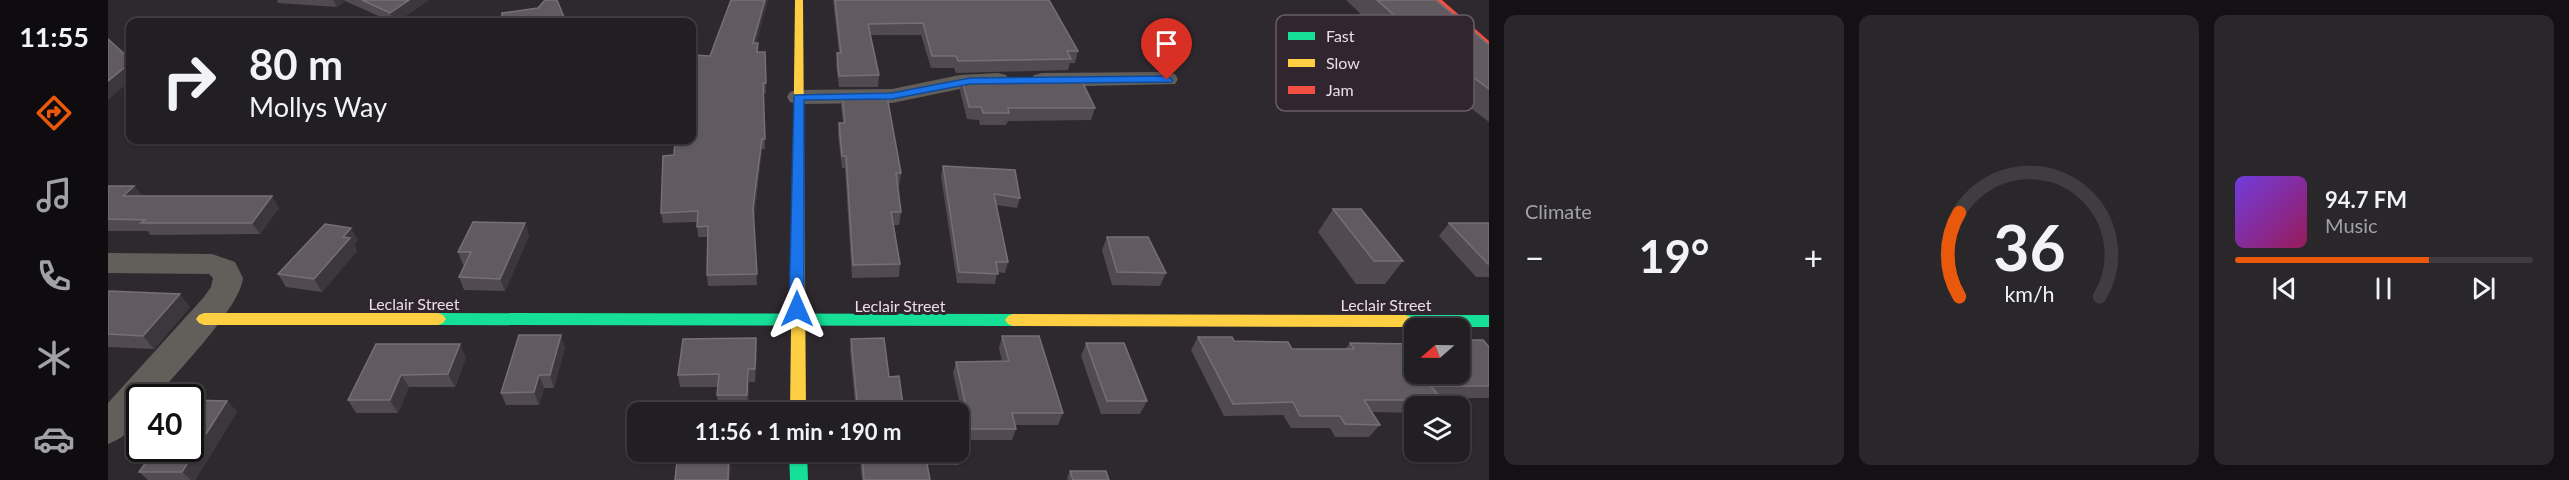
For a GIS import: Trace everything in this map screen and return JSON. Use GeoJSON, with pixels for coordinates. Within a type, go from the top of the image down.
{"type":"FeatureCollection","features":[{"type":"Feature","properties":{"kind":"street"},"geometry":{"type":"LineString","coordinates":[[798,402],[796,321],[799,0]]}},
{"type":"Feature","properties":{"kind":"street"},"geometry":{"type":"LineString","coordinates":[[1437,0],[1454,15]]}},
{"type":"Feature","properties":{"kind":"street"},"geometry":{"type":"LineString","coordinates":[[1474,33],[1489,46]]}},
{"type":"Feature","properties":{"kind":"street"},"geometry":{"type":"LineString","coordinates":[[798,97],[892,96],[970,81],[1167,80]]}},
{"type":"Feature","properties":{"kind":"street"},"geometry":{"type":"LineString","coordinates":[[108,263],[203,263],[225,269],[229,278],[228,284],[204,319],[108,428]]}},
{"type":"Feature","properties":{"kind":"street","name":"Leclair Street"},"geometry":{"type":"LineString","coordinates":[[204,319],[1489,321]]}},
{"type":"Feature","properties":{"kind":"street"},"geometry":{"type":"LineString","coordinates":[[798,462],[799,480]]}},
{"type":"Feature","properties":{"kind":"building"},"geometry":{"type":"Polygon","coordinates":[[[362,0],[409,0],[390,13],[362,0]]]}},
{"type":"Feature","properties":{"kind":"building"},"geometry":{"type":"Polygon","coordinates":[[[545,0],[557,0],[564,18],[502,18],[502,13],[538,8],[545,0]]]}},
{"type":"Feature","properties":{"kind":"building"},"geometry":{"type":"Polygon","coordinates":[[[731,0],[765,0],[753,43],[758,43],[757,52],[765,52],[766,83],[763,83],[765,139],[762,139],[753,208],[757,274],[707,275],[708,226],[697,227],[698,211],[661,213],[663,156],[674,155],[675,144],[696,144],[696,55],[710,56],[731,0]]]}},
{"type":"Feature","properties":{"kind":"building"},"geometry":{"type":"Polygon","coordinates":[[[835,0],[1049,0],[1078,51],[1067,51],[1071,59],[958,61],[956,56],[932,56],[923,23],[868,24],[879,75],[839,76],[837,53],[841,53],[835,0]]]}},
{"type":"Feature","properties":{"kind":"building"},"geometry":{"type":"Polygon","coordinates":[[[1377,0],[1436,0],[1454,15],[1394,15],[1377,0]]]}},
{"type":"Feature","properties":{"kind":"building"},"geometry":{"type":"Polygon","coordinates":[[[1474,32],[1489,45],[1489,89],[1474,78],[1474,32]]]}},
{"type":"Feature","properties":{"kind":"building"},"geometry":{"type":"Polygon","coordinates":[[[108,39],[126,55],[126,66],[108,81],[108,39]]]}},
{"type":"Feature","properties":{"kind":"building"},"geometry":{"type":"Polygon","coordinates":[[[1080,77],[1095,108],[1008,108],[1009,113],[983,113],[981,107],[969,107],[962,79],[1080,77]]]}},
{"type":"Feature","properties":{"kind":"building"},"geometry":{"type":"Polygon","coordinates":[[[884,93],[887,96],[901,173],[896,173],[901,212],[891,212],[900,264],[853,265],[846,156],[842,156],[839,123],[845,123],[842,94],[884,93]]]}},
{"type":"Feature","properties":{"kind":"building"},"geometry":{"type":"Polygon","coordinates":[[[943,166],[1015,170],[1020,198],[994,194],[1008,262],[996,262],[998,274],[959,272],[943,166]]]}},
{"type":"Feature","properties":{"kind":"building"},"geometry":{"type":"Polygon","coordinates":[[[108,186],[134,186],[123,196],[272,196],[252,223],[141,223],[145,220],[108,219],[108,186]]]}},
{"type":"Feature","properties":{"kind":"building"},"geometry":{"type":"Polygon","coordinates":[[[1333,209],[1361,209],[1403,261],[1374,261],[1333,209]]]}},
{"type":"Feature","properties":{"kind":"building"},"geometry":{"type":"Polygon","coordinates":[[[473,222],[525,223],[500,279],[459,277],[471,252],[458,252],[473,222]]]}},
{"type":"Feature","properties":{"kind":"building"},"geometry":{"type":"Polygon","coordinates":[[[1449,223],[1489,223],[1489,264],[1488,264],[1449,223]]]}},
{"type":"Feature","properties":{"kind":"building"},"geometry":{"type":"Polygon","coordinates":[[[325,224],[351,228],[343,237],[350,238],[314,279],[278,274],[325,224]]]}},
{"type":"Feature","properties":{"kind":"building"},"geometry":{"type":"Polygon","coordinates":[[[1107,237],[1148,237],[1166,273],[1117,272],[1107,237]]]}},
{"type":"Feature","properties":{"kind":"building"},"geometry":{"type":"Polygon","coordinates":[[[108,291],[180,294],[143,336],[108,334],[108,291]]]}},
{"type":"Feature","properties":{"kind":"building"},"geometry":{"type":"Polygon","coordinates":[[[519,335],[561,335],[550,375],[539,375],[534,392],[501,393],[519,335]]]}},
{"type":"Feature","properties":{"kind":"building"},"geometry":{"type":"Polygon","coordinates":[[[1002,336],[1039,336],[1063,413],[1012,413],[1016,429],[971,429],[969,402],[965,402],[956,362],[1009,361],[1002,336]]]}},
{"type":"Feature","properties":{"kind":"building"},"geometry":{"type":"Polygon","coordinates":[[[1198,337],[1232,337],[1234,341],[1288,342],[1292,349],[1354,349],[1350,343],[1404,344],[1404,384],[1470,384],[1470,340],[1483,340],[1489,347],[1489,386],[1431,386],[1439,396],[1404,396],[1404,400],[1364,400],[1380,425],[1345,424],[1340,416],[1300,416],[1293,402],[1233,404],[1198,337]]]}},
{"type":"Feature","properties":{"kind":"building"},"geometry":{"type":"Polygon","coordinates":[[[756,338],[755,369],[748,369],[747,395],[717,395],[719,374],[678,375],[683,339],[756,338]]]}},
{"type":"Feature","properties":{"kind":"building"},"geometry":{"type":"Polygon","coordinates":[[[884,338],[889,377],[899,376],[903,402],[857,402],[851,339],[884,338]]]}},
{"type":"Feature","properties":{"kind":"building"},"geometry":{"type":"Polygon","coordinates":[[[1086,343],[1124,343],[1147,401],[1107,401],[1086,343]]]}},
{"type":"Feature","properties":{"kind":"building"},"geometry":{"type":"Polygon","coordinates":[[[376,344],[460,344],[448,374],[401,375],[390,400],[348,400],[376,344]]]}},
{"type":"Feature","properties":{"kind":"building"},"geometry":{"type":"Polygon","coordinates":[[[204,400],[227,401],[204,437],[204,400]]]}},
{"type":"Feature","properties":{"kind":"building"},"geometry":{"type":"Polygon","coordinates":[[[146,462],[188,462],[182,472],[139,472],[146,462]]]}},
{"type":"Feature","properties":{"kind":"building"},"geometry":{"type":"Polygon","coordinates":[[[677,462],[729,462],[728,480],[675,480],[677,462]]]}},
{"type":"Feature","properties":{"kind":"building"},"geometry":{"type":"Polygon","coordinates":[[[863,462],[927,462],[930,480],[864,480],[863,462]]]}},
{"type":"Feature","properties":{"kind":"building"},"geometry":{"type":"Polygon","coordinates":[[[1070,471],[1106,471],[1109,480],[1073,480],[1070,471]]]}},
{"type":"Feature","properties":{"kind":"traffic: fast"},"geometry":{"type":"LineString","coordinates":[[438,319],[1013,320]]}},
{"type":"Feature","properties":{"kind":"traffic: fast"},"geometry":{"type":"LineString","coordinates":[[1470,321],[1489,321]]}},
{"type":"Feature","properties":{"kind":"traffic: fast"},"geometry":{"type":"LineString","coordinates":[[798,462],[799,480]]}},
{"type":"Feature","properties":{"kind":"traffic: slow"},"geometry":{"type":"LineString","coordinates":[[798,402],[799,0]]}},
{"type":"Feature","properties":{"kind":"traffic: slow"},"geometry":{"type":"LineString","coordinates":[[204,319],[438,319]]}},
{"type":"Feature","properties":{"kind":"traffic: slow"},"geometry":{"type":"LineString","coordinates":[[1013,320],[1404,321]]}},
{"type":"Feature","properties":{"kind":"traffic: jam"},"geometry":{"type":"LineString","coordinates":[[1437,0],[1454,15]]}},
{"type":"Feature","properties":{"kind":"traffic: jam"},"geometry":{"type":"LineString","coordinates":[[1474,33],[1489,46]]}},
{"type":"Feature","properties":{"kind":"route"},"geometry":{"type":"LineString","coordinates":[[797,309],[798,97],[892,96],[920,92],[948,83],[970,81],[1167,80]]}}]}
